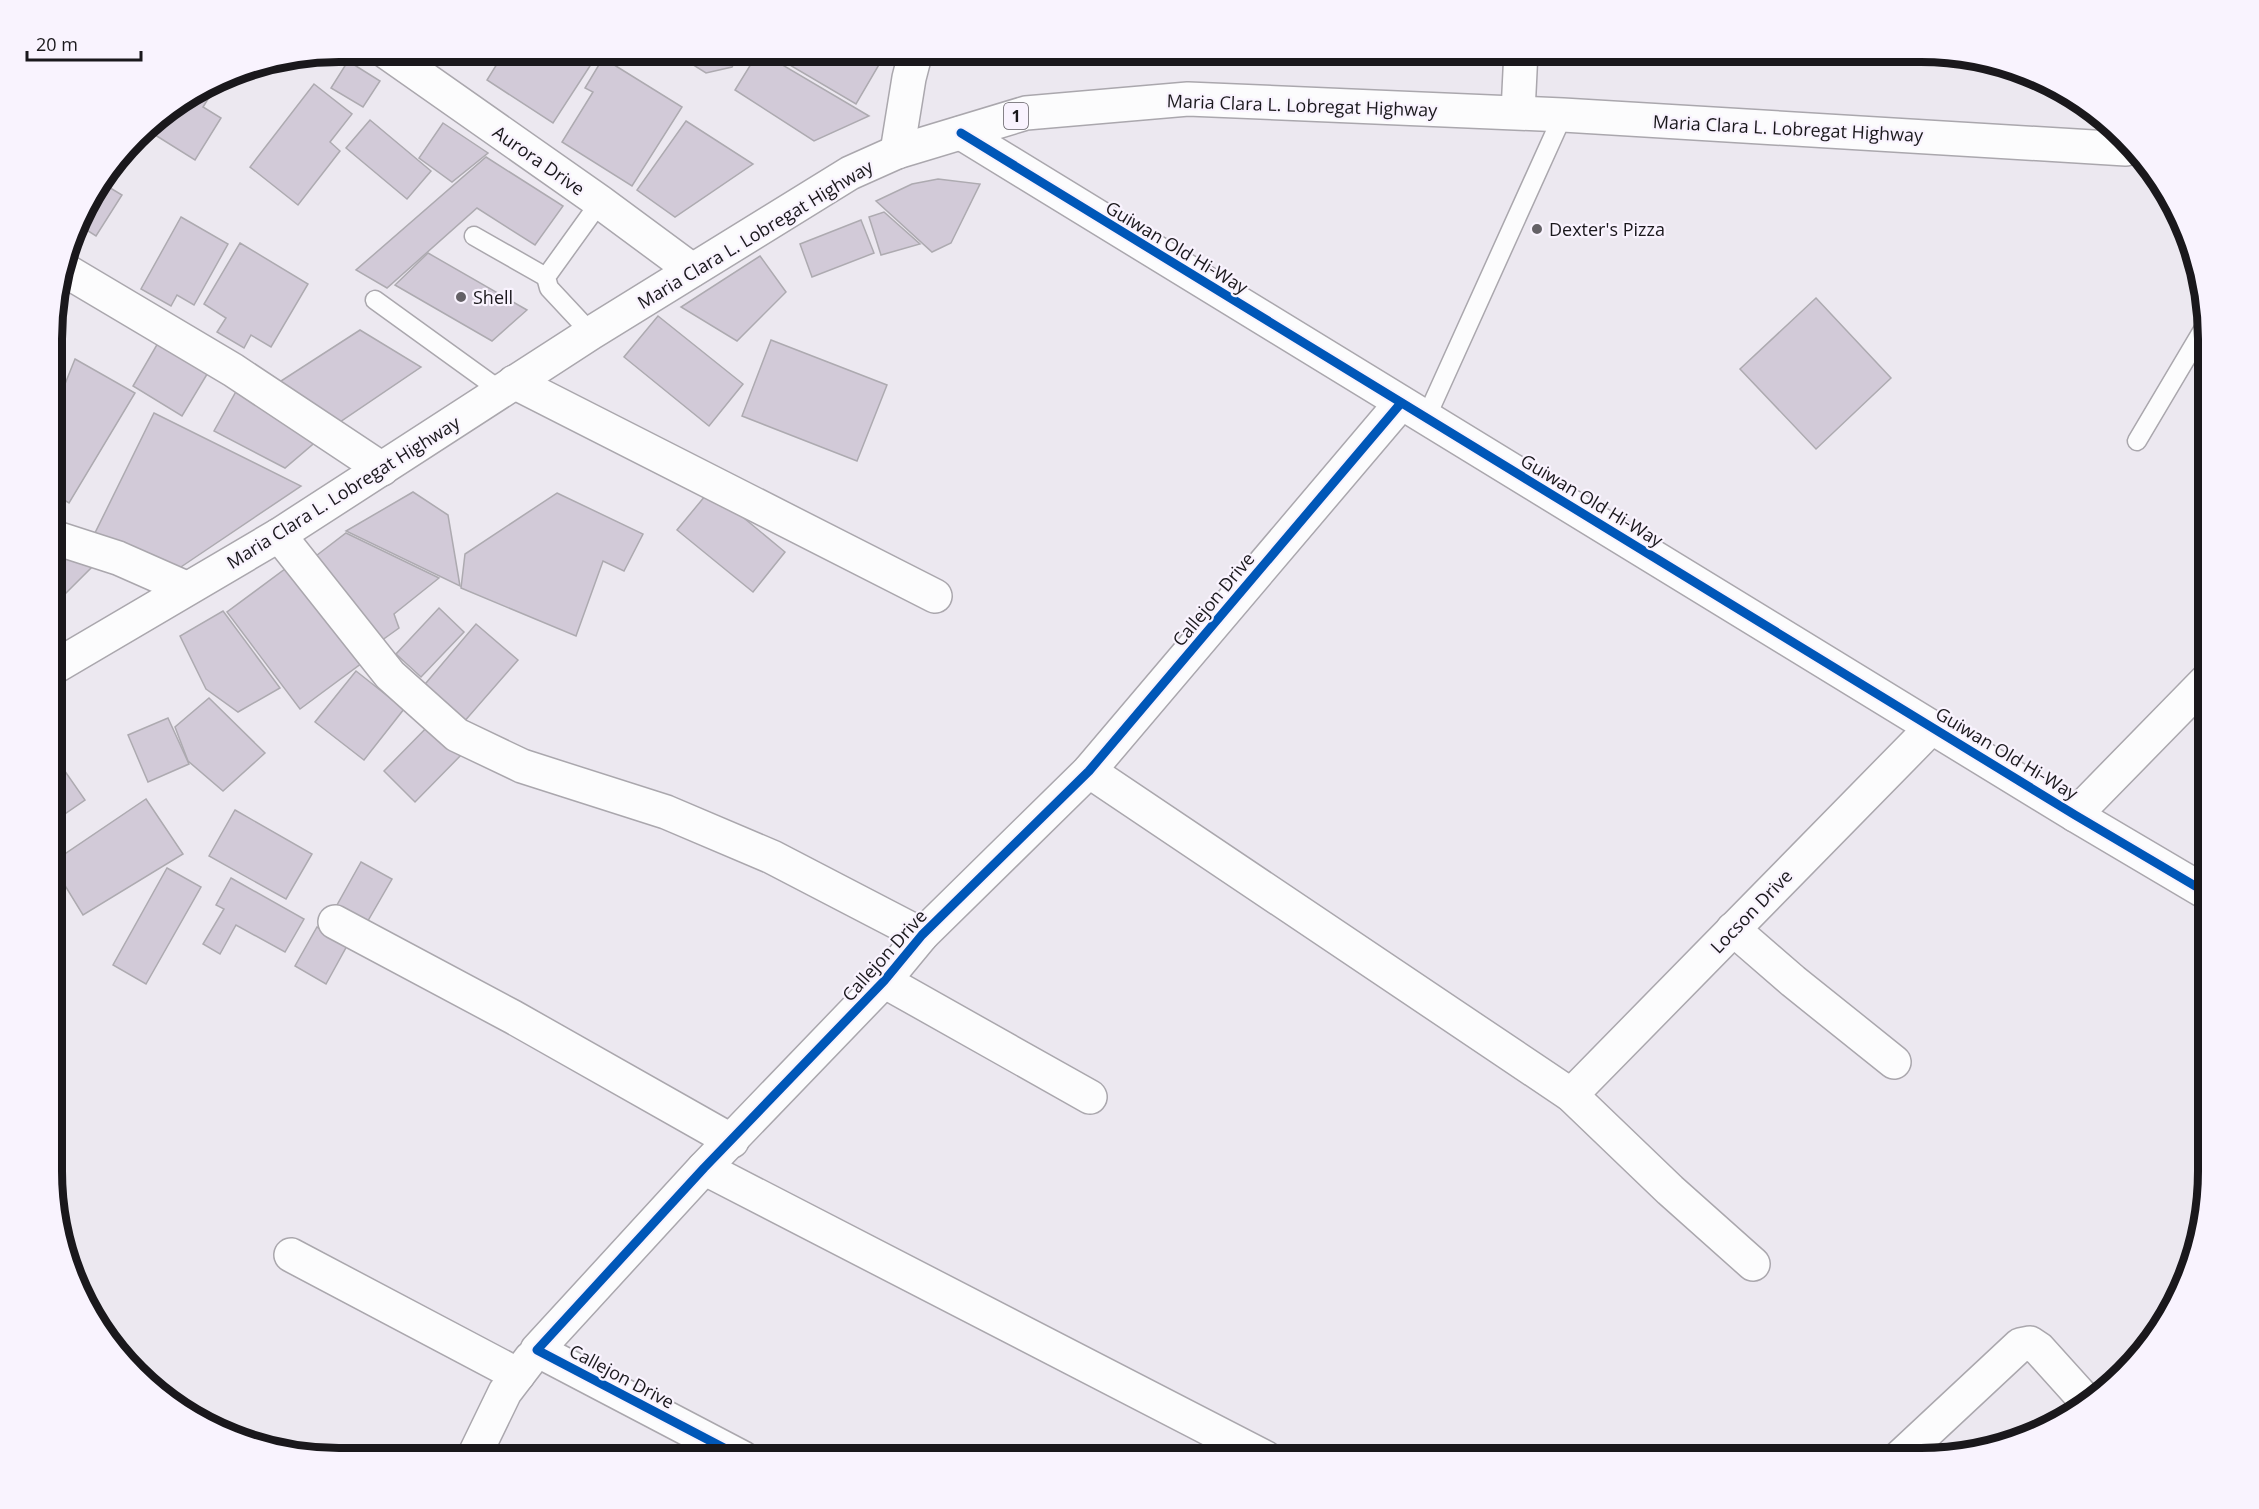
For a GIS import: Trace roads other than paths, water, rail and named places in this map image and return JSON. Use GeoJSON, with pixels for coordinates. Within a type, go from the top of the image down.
{"type":"FeatureCollection","features":[{"type":"Feature","properties":{"kind":"main road","name":"Aurora Drive"},"geometry":{"type":"LineString","coordinates":[[401,62],[600,202],[692,270]]}},
{"type":"Feature","properties":{"kind":"main road"},"geometry":{"type":"LineString","coordinates":[[897,152],[913,62]]}},
{"type":"Feature","properties":{"kind":"main road"},"geometry":{"type":"LineString","coordinates":[[1518,112],[1520,62]]}},
{"type":"Feature","properties":{"kind":"main road","name":"Maria Clara L. Lobregat Highway"},"geometry":{"type":"LineString","coordinates":[[62,663],[279,535],[591,333],[850,173],[897,152],[1026,113],[1188,99],[1518,112],[2122,149]]}},
{"type":"Feature","properties":{"kind":"main road","name":"Guiwan Old Hi-Way"},"geometry":{"type":"LineString","coordinates":[[961,133],[2075,815],[2198,888]]}},
{"type":"Feature","properties":{"kind":"main road"},"geometry":{"type":"LineString","coordinates":[[69,274],[233,370],[382,469]]}},
{"type":"Feature","properties":{"kind":"main road"},"geometry":{"type":"LineString","coordinates":[[508,387],[935,596]]}},
{"type":"Feature","properties":{"kind":"main road","name":"Callejon Drive"},"geometry":{"type":"LineString","coordinates":[[720,1448],[528,1362],[704,1168],[884,981],[922,935],[1089,771],[1414,411]]}},
{"type":"Feature","properties":{"kind":"main road"},"geometry":{"type":"LineString","coordinates":[[279,535],[390,675],[457,735],[522,766],[666,812],[772,857],[922,935]]}},
{"type":"Feature","properties":{"kind":"main road"},"geometry":{"type":"LineString","coordinates":[[62,540],[118,558],[186,588]]}},
{"type":"Feature","properties":{"kind":"main road"},"geometry":{"type":"LineString","coordinates":[[2075,815],[2198,689]]}},
{"type":"Feature","properties":{"kind":"main road","name":"Locson Drive"},"geometry":{"type":"LineString","coordinates":[[1571,1095],[1932,727]]}},
{"type":"Feature","properties":{"kind":"main road"},"geometry":{"type":"LineString","coordinates":[[1089,771],[1571,1095],[1670,1190],[1753,1264]]}},
{"type":"Feature","properties":{"kind":"main road"},"geometry":{"type":"LineString","coordinates":[[335,922],[513,1017],[732,1141]]}},
{"type":"Feature","properties":{"kind":"main road"},"geometry":{"type":"LineString","coordinates":[[1733,929],[1793,981],[1894,1062]]}},
{"type":"Feature","properties":{"kind":"main road"},"geometry":{"type":"LineString","coordinates":[[884,981],[1090,1097]]}},
{"type":"Feature","properties":{"kind":"main road"},"geometry":{"type":"LineString","coordinates":[[704,1168],[1247,1448]]}},
{"type":"Feature","properties":{"kind":"main road"},"geometry":{"type":"LineString","coordinates":[[291,1256],[528,1362],[505,1392],[477,1448]]}},
{"type":"Feature","properties":{"kind":"main road"},"geometry":{"type":"LineString","coordinates":[[1910,1448],[2020,1345],[2030,1343],[2039,1349],[2081,1396]]}},
{"type":"Feature","properties":{"kind":"lane"},"geometry":{"type":"LineString","coordinates":[[1414,411],[1563,115]]}},
{"type":"Feature","properties":{"kind":"lane"},"geometry":{"type":"LineString","coordinates":[[546,277],[600,202]]}},
{"type":"Feature","properties":{"kind":"lane"},"geometry":{"type":"LineString","coordinates":[[474,236],[546,277],[549,288],[591,333]]}},
{"type":"Feature","properties":{"kind":"lane"},"geometry":{"type":"LineString","coordinates":[[375,300],[508,387]]}},
{"type":"Feature","properties":{"kind":"lane"},"geometry":{"type":"LineString","coordinates":[[2137,441],[2198,338]]}},
{"type":"Feature","properties":{"kind":"place","name":"Dexter's Pizza"},"geometry":{"type":"Point","coordinates":[1537,229]}},
{"type":"Feature","properties":{"kind":"place","name":"Shell"},"geometry":{"type":"Point","coordinates":[461,297]}}]}
